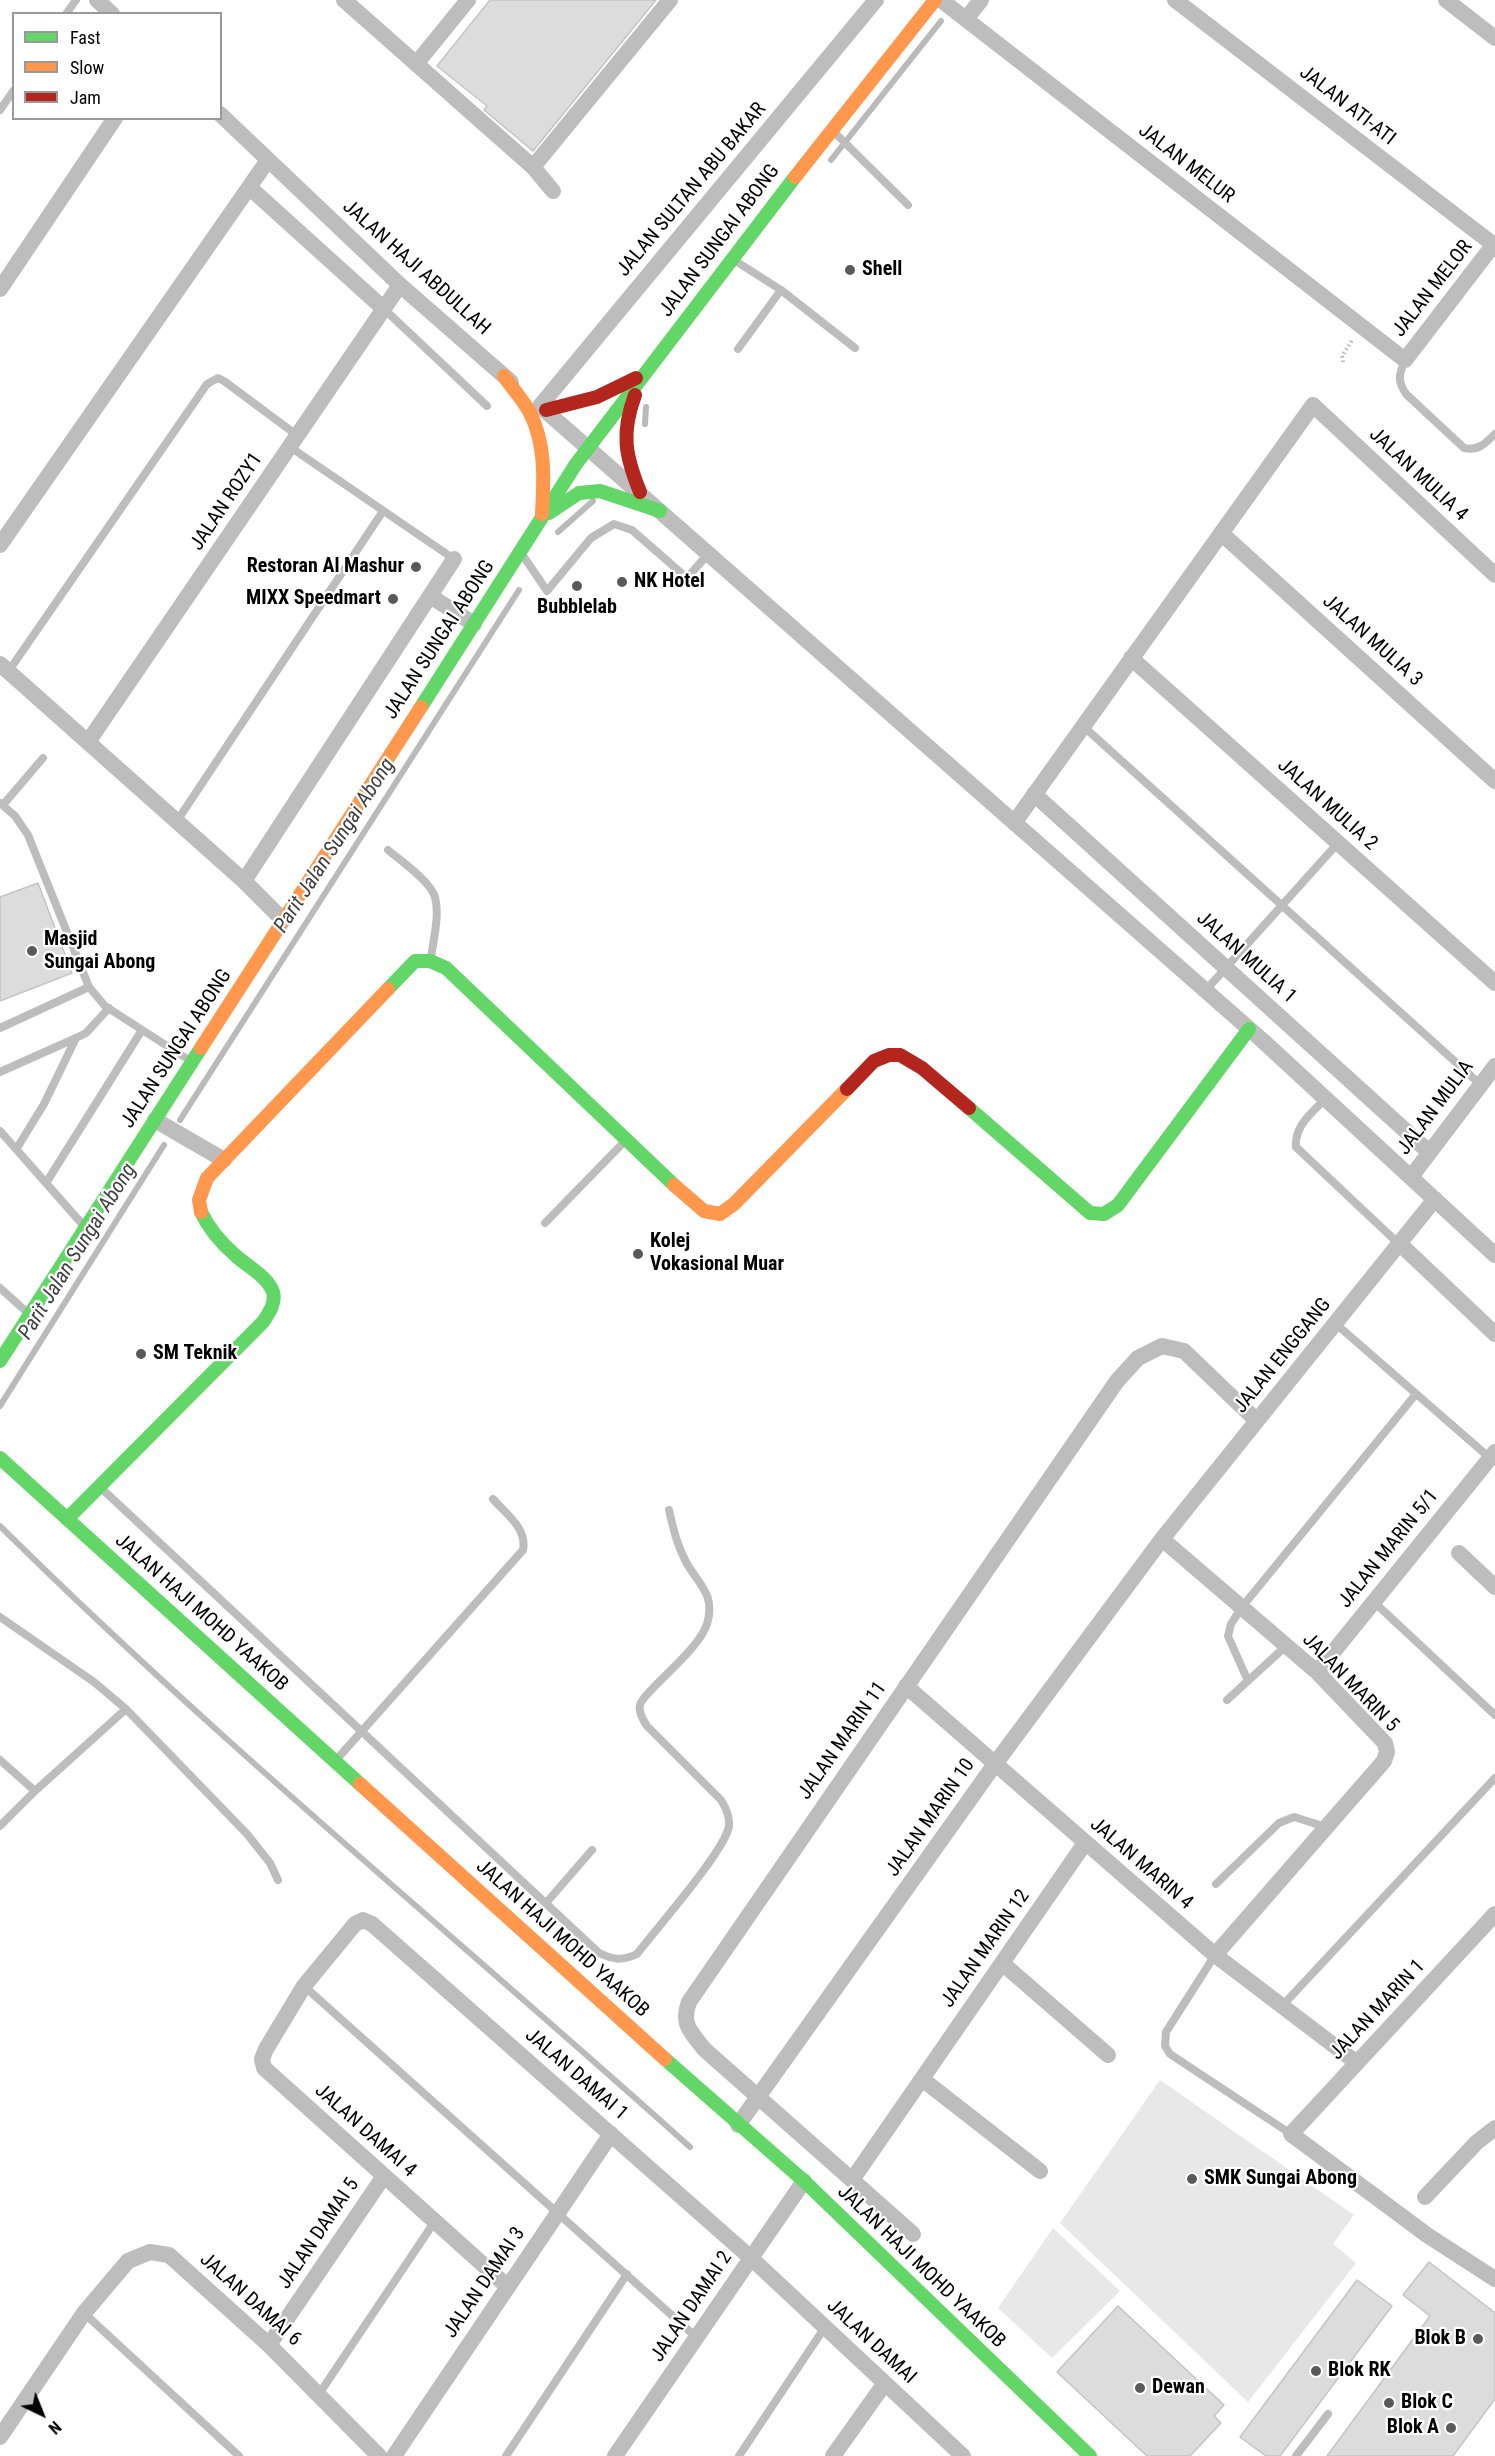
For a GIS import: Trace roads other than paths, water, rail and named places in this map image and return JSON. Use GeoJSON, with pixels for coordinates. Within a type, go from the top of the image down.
{"type":"FeatureCollection","features":[{"type":"Feature","properties":{"kind":"street"},"geometry":{"type":"LineString","coordinates":[[97,0],[110,12]]}},
{"type":"Feature","properties":{"kind":"street"},"geometry":{"type":"LineString","coordinates":[[344,0],[533,167],[553,191]]}},
{"type":"Feature","properties":{"kind":"street"},"geometry":{"type":"LineString","coordinates":[[416,64],[468,0]]}},
{"type":"Feature","properties":{"kind":"street"},"geometry":{"type":"LineString","coordinates":[[533,167],[670,0]]}},
{"type":"Feature","properties":{"kind":"street","name":"JALAN SULTAN ABU BAKAR"},"geometry":{"type":"LineString","coordinates":[[543,408],[876,0]]}},
{"type":"Feature","properties":{"kind":"street","name":"JALAN SUNGAI ABONG"},"geometry":{"type":"LineString","coordinates":[[0,1361],[586,448],[831,129],[935,0]]}},
{"type":"Feature","properties":{"kind":"street","name":"JALAN MELUR"},"geometry":{"type":"LineString","coordinates":[[941,0],[1405,360]]}},
{"type":"Feature","properties":{"kind":"street"},"geometry":{"type":"LineString","coordinates":[[966,19],[981,0]]}},
{"type":"Feature","properties":{"kind":"street","name":"JALAN ATI-ATI"},"geometry":{"type":"LineString","coordinates":[[1175,0],[1495,244]]}},
{"type":"Feature","properties":{"kind":"street"},"geometry":{"type":"LineString","coordinates":[[1446,0],[1495,38]]}},
{"type":"Feature","properties":{"kind":"street","name":"JALAN HAJI ABDULLAH"},"geometry":{"type":"LineString","coordinates":[[222,116],[400,285],[586,448],[640,492],[1205,990],[1495,1255]]}},
{"type":"Feature","properties":{"kind":"street"},"geometry":{"type":"LineString","coordinates":[[0,289],[114,120]]}},
{"type":"Feature","properties":{"kind":"street"},"geometry":{"type":"LineString","coordinates":[[0,545],[268,160]]}},
{"type":"Feature","properties":{"kind":"street"},"geometry":{"type":"LineString","coordinates":[[249,187],[384,309]]}},
{"type":"Feature","properties":{"kind":"street","name":"JALAN MELOR"},"geometry":{"type":"LineString","coordinates":[[1405,360],[1495,244]]}},
{"type":"Feature","properties":{"kind":"street","name":"JALAN ROZY1"},"geometry":{"type":"LineString","coordinates":[[88,742],[400,285]]}},
{"type":"Feature","properties":{"kind":"street"},"geometry":{"type":"LineString","coordinates":[[543,408],[597,397],[646,370]]}},
{"type":"Feature","properties":{"kind":"street"},"geometry":{"type":"LineString","coordinates":[[640,492],[626,458],[624,434],[627,415],[646,370]]}},
{"type":"Feature","properties":{"kind":"street"},"geometry":{"type":"LineString","coordinates":[[504,376],[530,412],[540,438],[544,480],[539,518]]}},
{"type":"Feature","properties":{"kind":"street","name":"JALAN MULIA 4"},"geometry":{"type":"LineString","coordinates":[[1221,533],[1313,405],[1495,575]]}},
{"type":"Feature","properties":{"kind":"street"},"geometry":{"type":"LineString","coordinates":[[539,518],[579,493],[600,491],[660,511]]}},
{"type":"Feature","properties":{"kind":"street"},"geometry":{"type":"LineString","coordinates":[[1014,823],[1221,533]]}},
{"type":"Feature","properties":{"kind":"street","name":"JALAN MULIA 3"},"geometry":{"type":"LineString","coordinates":[[1221,533],[1495,781]]}},
{"type":"Feature","properties":{"kind":"street"},"geometry":{"type":"LineString","coordinates":[[244,881],[454,559]]}},
{"type":"Feature","properties":{"kind":"street"},"geometry":{"type":"LineString","coordinates":[[430,596],[474,624]]}},
{"type":"Feature","properties":{"kind":"street","name":"JALAN MULIA 2"},"geometry":{"type":"LineString","coordinates":[[1131,658],[1495,983]]}},
{"type":"Feature","properties":{"kind":"street"},"geometry":{"type":"LineString","coordinates":[[4,668],[244,881],[284,920]]}},
{"type":"Feature","properties":{"kind":"street","name":"JALAN MULIA 1"},"geometry":{"type":"LineString","coordinates":[[1034,794],[1429,1152]]}},
{"type":"Feature","properties":{"kind":"street"},"geometry":{"type":"LineString","coordinates":[[67,1519],[263,1322],[274,1307],[274,1294],[270,1285],[209,1230],[201,1215],[199,1200],[207,1178],[415,961],[430,961],[446,968],[686,1197],[704,1211],[720,1214],[734,1204],[874,1061],[890,1054],[900,1054],[922,1068],[1090,1214],[1104,1214],[1118,1205],[1249,1029]]}},
{"type":"Feature","properties":{"kind":"street","name":"JALAN MULIA"},"geometry":{"type":"LineString","coordinates":[[1411,1177],[1495,1065]]}},
{"type":"Feature","properties":{"kind":"street"},"geometry":{"type":"LineString","coordinates":[[155,1120],[224,1160]]}},
{"type":"Feature","properties":{"kind":"street","name":"JALAN ENGGANG"},"geometry":{"type":"LineString","coordinates":[[1162,1539],[1436,1199]]}},
{"type":"Feature","properties":{"kind":"street"},"geometry":{"type":"LineString","coordinates":[[1400,1244],[1495,1334]]}},
{"type":"Feature","properties":{"kind":"street","name":"JALAN MARIN 11"},"geometry":{"type":"LineString","coordinates":[[913,2234],[704,2049],[688,2028],[685,2015],[689,2002],[1117,1381],[1138,1358],[1162,1346],[1184,1350],[1257,1421]]}},
{"type":"Feature","properties":{"kind":"street","name":"JALAN HAJI MOHD YAAKOB"},"geometry":{"type":"LineString","coordinates":[[0,1458],[738,2126],[804,2181],[1090,2456]]}},
{"type":"Feature","properties":{"kind":"street","name":"JALAN MARIN 5/1"},"geometry":{"type":"LineString","coordinates":[[1317,1672],[1493,1458]]}},
{"type":"Feature","properties":{"kind":"street","name":"JALAN MARIN 5"},"geometry":{"type":"LineString","coordinates":[[1162,1539],[1317,1672],[1385,1743],[1387,1752],[1384,1761],[1215,1955]]}},
{"type":"Feature","properties":{"kind":"street","name":"JALAN MARIN 10"},"geometry":{"type":"LineString","coordinates":[[738,2126],[995,1764],[1162,1539]]}},
{"type":"Feature","properties":{"kind":"street"},"geometry":{"type":"LineString","coordinates":[[1458,1553],[1495,1587]]}},
{"type":"Feature","properties":{"kind":"street","name":"JALAN MARIN 4"},"geometry":{"type":"LineString","coordinates":[[906,1686],[1215,1955],[1357,2063]]}},
{"type":"Feature","properties":{"kind":"street","name":"JALAN MARIN 12"},"geometry":{"type":"LineString","coordinates":[[852,2180],[1085,1843]]}},
{"type":"Feature","properties":{"kind":"street","name":"JALAN MARIN 1"},"geometry":{"type":"LineString","coordinates":[[1291,2134],[1495,1914]]}},
{"type":"Feature","properties":{"kind":"street","name":"JALAN DAMAI 1"},"geometry":{"type":"LineString","coordinates":[[304,1986],[355,1924],[363,1920],[372,1924],[751,2258]]}},
{"type":"Feature","properties":{"kind":"street"},"geometry":{"type":"LineString","coordinates":[[1002,1963],[1108,2055]]}},
{"type":"Feature","properties":{"kind":"street","name":"JALAN DAMAI 4"},"geometry":{"type":"LineString","coordinates":[[304,1986],[266,2049],[262,2059],[264,2068],[508,2287]]}},
{"type":"Feature","properties":{"kind":"street"},"geometry":{"type":"LineString","coordinates":[[922,2079],[1040,2171]]}},
{"type":"Feature","properties":{"kind":"street"},"geometry":{"type":"LineString","coordinates":[[1425,2197],[1477,2142],[1495,2128]]}},
{"type":"Feature","properties":{"kind":"street","name":"JALAN DAMAI 3"},"geometry":{"type":"LineString","coordinates":[[394,2456],[611,2134]]}},
{"type":"Feature","properties":{"kind":"street"},"geometry":{"type":"LineString","coordinates":[[1291,2134],[1427,2235],[1495,2279]]}},
{"type":"Feature","properties":{"kind":"street","name":"JALAN DAMAI 5"},"geometry":{"type":"LineString","coordinates":[[268,2344],[384,2176]]}},
{"type":"Feature","properties":{"kind":"street","name":"JALAN DAMAI 2"},"geometry":{"type":"LineString","coordinates":[[615,2456],[804,2181]]}},
{"type":"Feature","properties":{"kind":"street","name":"JALAN DAMAI 6"},"geometry":{"type":"LineString","coordinates":[[0,2437],[84,2313],[128,2261],[150,2252],[169,2255],[268,2344],[379,2456]]}},
{"type":"Feature","properties":{"kind":"street","name":"JALAN DAMAI"},"geometry":{"type":"LineString","coordinates":[[751,2258],[963,2456]]}},
{"type":"Feature","properties":{"kind":"street"},"geometry":{"type":"LineString","coordinates":[[833,2456],[885,2383]]}},
{"type":"Feature","properties":{"kind":"lane"},"geometry":{"type":"LineString","coordinates":[[0,110],[12,93]]}},
{"type":"Feature","properties":{"kind":"lane"},"geometry":{"type":"LineString","coordinates":[[831,129],[908,205]]}},
{"type":"Feature","properties":{"kind":"lane"},"geometry":{"type":"LineString","coordinates":[[732,258],[781,290],[855,348]]}},
{"type":"Feature","properties":{"kind":"lane"},"geometry":{"type":"LineString","coordinates":[[738,349],[781,290]]}},
{"type":"Feature","properties":{"kind":"lane"},"geometry":{"type":"LineString","coordinates":[[384,309],[487,406]]}},
{"type":"Feature","properties":{"kind":"lane"},"geometry":{"type":"LineString","coordinates":[[1405,360],[1399,375],[1400,386],[1464,447],[1473,450],[1483,445],[1495,434]]}},
{"type":"Feature","properties":{"kind":"lane"},"geometry":{"type":"LineString","coordinates":[[4,668],[200,394],[212,380],[218,378],[383,511],[454,559]]}},
{"type":"Feature","properties":{"kind":"lane"},"geometry":{"type":"LineString","coordinates":[[177,822],[383,511]]}},
{"type":"Feature","properties":{"kind":"lane"},"geometry":{"type":"LineString","coordinates":[[520,552],[547,591],[591,538],[614,524],[632,530],[687,578],[708,554]]}},
{"type":"Feature","properties":{"kind":"lane"},"geometry":{"type":"LineString","coordinates":[[1083,726],[1481,1085]]}},
{"type":"Feature","properties":{"kind":"lane"},"geometry":{"type":"LineString","coordinates":[[44,758],[2,804],[15,816],[28,835],[89,987],[109,1008],[192,1062]]}},
{"type":"Feature","properties":{"kind":"lane"},"geometry":{"type":"LineString","coordinates":[[1205,990],[1338,843]]}},
{"type":"Feature","properties":{"kind":"lane"},"geometry":{"type":"LineString","coordinates":[[388,850],[428,885],[435,897],[436,916],[430,961]]}},
{"type":"Feature","properties":{"kind":"lane"},"geometry":{"type":"LineString","coordinates":[[0,1028],[89,987]]}},
{"type":"Feature","properties":{"kind":"lane"},"geometry":{"type":"LineString","coordinates":[[0,1072],[86,1033],[109,1008]]}},
{"type":"Feature","properties":{"kind":"lane"},"geometry":{"type":"LineString","coordinates":[[46,1183],[142,1030]]}},
{"type":"Feature","properties":{"kind":"lane"},"geometry":{"type":"LineString","coordinates":[[17,1148],[44,1104],[76,1038]]}},
{"type":"Feature","properties":{"kind":"lane"},"geometry":{"type":"LineString","coordinates":[[1325,1099],[1299,1127],[1295,1137],[1296,1147],[1400,1244]]}},
{"type":"Feature","properties":{"kind":"lane"},"geometry":{"type":"LineString","coordinates":[[0,1131],[86,1228]]}},
{"type":"Feature","properties":{"kind":"lane"},"geometry":{"type":"LineString","coordinates":[[545,1223],[626,1140]]}},
{"type":"Feature","properties":{"kind":"lane"},"geometry":{"type":"LineString","coordinates":[[0,1288],[30,1315]]}},
{"type":"Feature","properties":{"kind":"lane"},"geometry":{"type":"LineString","coordinates":[[1336,1324],[1493,1458]]}},
{"type":"Feature","properties":{"kind":"lane"},"geometry":{"type":"LineString","coordinates":[[1248,1681],[1228,1636],[1231,1624],[1242,1607],[1416,1394]]}},
{"type":"Feature","properties":{"kind":"lane"},"geometry":{"type":"LineString","coordinates":[[100,1486],[599,1953],[615,1960],[626,1959],[637,1954],[722,1846],[729,1823],[728,1810],[721,1800],[647,1726],[641,1717],[640,1706],[647,1694],[699,1638],[707,1623],[709,1598],[675,1537],[669,1510]]}},
{"type":"Feature","properties":{"kind":"lane"},"geometry":{"type":"LineString","coordinates":[[336,1760],[523,1550],[524,1541],[521,1530],[493,1499]]}},
{"type":"Feature","properties":{"kind":"lane"},"geometry":{"type":"LineString","coordinates":[[1374,1602],[1495,1715]]}},
{"type":"Feature","properties":{"kind":"lane"},"geometry":{"type":"LineString","coordinates":[[0,1617],[94,1682],[126,1709],[247,1834],[270,1863],[278,1880]]}},
{"type":"Feature","properties":{"kind":"lane"},"geometry":{"type":"LineString","coordinates":[[1227,1700],[1286,1646]]}},
{"type":"Feature","properties":{"kind":"lane"},"geometry":{"type":"LineString","coordinates":[[0,1826],[34,1791],[126,1709]]}},
{"type":"Feature","properties":{"kind":"lane"},"geometry":{"type":"LineString","coordinates":[[0,1760],[34,1791]]}},
{"type":"Feature","properties":{"kind":"lane"},"geometry":{"type":"LineString","coordinates":[[1281,2006],[1495,1778]]}},
{"type":"Feature","properties":{"kind":"lane"},"geometry":{"type":"LineString","coordinates":[[1216,1884],[1279,1823],[1294,1817],[1326,1827]]}},
{"type":"Feature","properties":{"kind":"lane"},"geometry":{"type":"LineString","coordinates":[[546,1903],[592,1850]]}},
{"type":"Feature","properties":{"kind":"lane"},"geometry":{"type":"LineString","coordinates":[[1215,1955],[1166,2032],[1165,2046],[1170,2054],[1291,2134]]}},
{"type":"Feature","properties":{"kind":"lane"},"geometry":{"type":"LineString","coordinates":[[304,1986],[696,2337]]}},
{"type":"Feature","properties":{"kind":"lane"},"geometry":{"type":"LineString","coordinates":[[319,2394],[435,2221]]}},
{"type":"Feature","properties":{"kind":"lane"},"geometry":{"type":"LineString","coordinates":[[506,2456],[627,2274]]}},
{"type":"Feature","properties":{"kind":"lane"},"geometry":{"type":"LineString","coordinates":[[84,2313],[239,2456]]}},
{"type":"Feature","properties":{"kind":"lane"},"geometry":{"type":"LineString","coordinates":[[739,2456],[825,2327]]}},
{"type":"Feature","properties":{"kind":"lane"},"geometry":{"type":"LineString","coordinates":[[1296,2456],[1328,2414]]}},
{"type":"Feature","properties":{"kind":"waterway","name":"Parit Jalan Sungai Abong"},"geometry":{"type":"LineString","coordinates":[[831,160],[941,21]]}},
{"type":"Feature","properties":{"kind":"waterway","name":"Parit Jalan Sungai Abong"},"geometry":{"type":"LineString","coordinates":[[645,424],[646,407]]}},
{"type":"Feature","properties":{"kind":"waterway","name":"Parit Jalan Sungai Abong"},"geometry":{"type":"LineString","coordinates":[[558,532],[593,501]]}},
{"type":"Feature","properties":{"kind":"waterway","name":"Parit Jalan Sungai Abong"},"geometry":{"type":"LineString","coordinates":[[180,1120],[519,590]]}},
{"type":"Feature","properties":{"kind":"waterway","name":"Parit Jalan Sungai Abong"},"geometry":{"type":"LineString","coordinates":[[0,1406],[164,1145]]}},
{"type":"Feature","properties":{"kind":"waterway"},"geometry":{"type":"LineString","coordinates":[[0,1526],[83,1607],[254,1764],[690,2147]]}},
{"type":"Feature","properties":{"kind":"place","name":"Shell"},"geometry":{"type":"Point","coordinates":[850,270]}},
{"type":"Feature","properties":{"kind":"place","name":"Restoran Al Mashur"},"geometry":{"type":"Point","coordinates":[416,567]}},
{"type":"Feature","properties":{"kind":"place","name":"NK Hotel"},"geometry":{"type":"Point","coordinates":[622,582]}},
{"type":"Feature","properties":{"kind":"place","name":"Bubblelab"},"geometry":{"type":"Point","coordinates":[577,586]}},
{"type":"Feature","properties":{"kind":"place","name":"MIXX Speedmart"},"geometry":{"type":"Point","coordinates":[393,599]}},
{"type":"Feature","properties":{"kind":"place","name":"Masjid Sungai Abong"},"geometry":{"type":"Point","coordinates":[32,951]}},
{"type":"Feature","properties":{"kind":"place","name":"Kolej Vokasional Muar"},"geometry":{"type":"Point","coordinates":[638,1254]}},
{"type":"Feature","properties":{"kind":"place","name":"SM Teknik"},"geometry":{"type":"Point","coordinates":[141,1354]}},
{"type":"Feature","properties":{"kind":"place","name":"SMK Sungai Abong"},"geometry":{"type":"Point","coordinates":[1192,2179]}},
{"type":"Feature","properties":{"kind":"place","name":"Blok B"},"geometry":{"type":"Point","coordinates":[1478,2339]}},
{"type":"Feature","properties":{"kind":"place","name":"Blok RK"},"geometry":{"type":"Point","coordinates":[1316,2371]}},
{"type":"Feature","properties":{"kind":"place","name":"Dewan"},"geometry":{"type":"Point","coordinates":[1140,2388]}},
{"type":"Feature","properties":{"kind":"place","name":"Blok C"},"geometry":{"type":"Point","coordinates":[1389,2403]}},
{"type":"Feature","properties":{"kind":"place","name":"Blok A"},"geometry":{"type":"Point","coordinates":[1451,2428]}}]}
